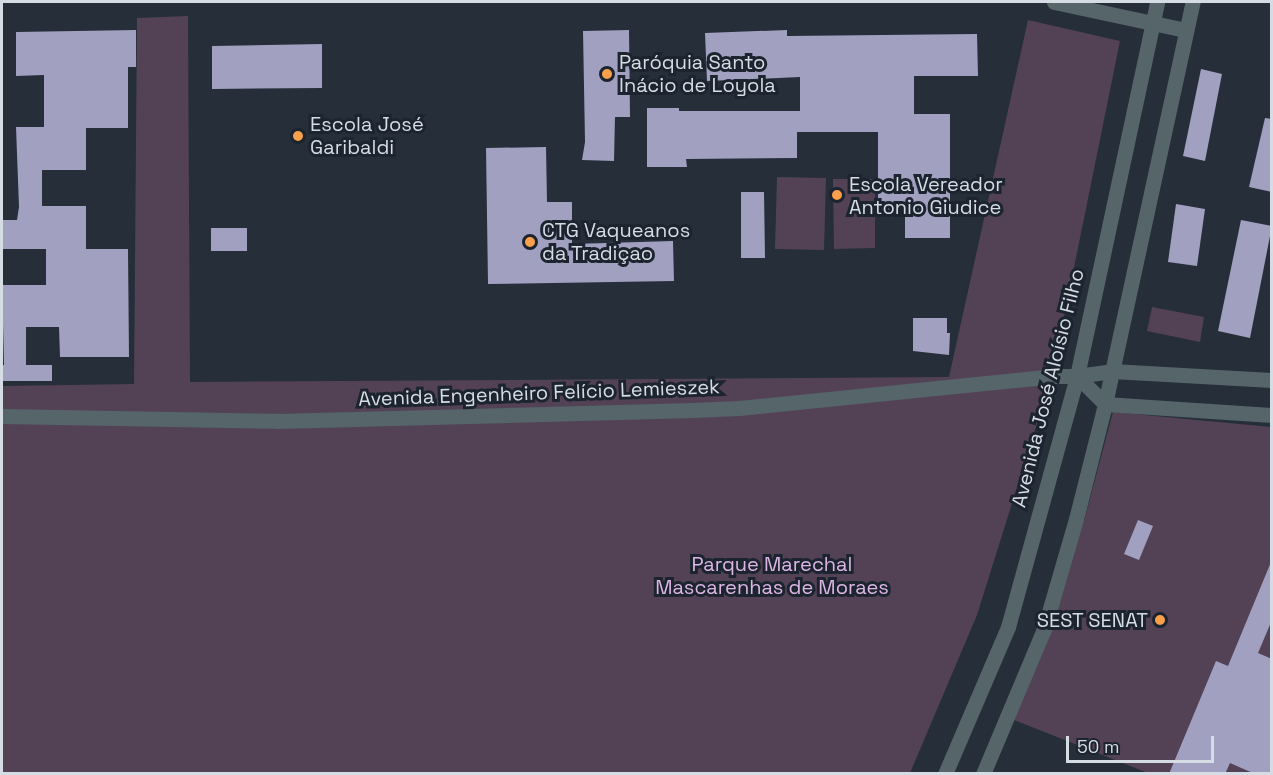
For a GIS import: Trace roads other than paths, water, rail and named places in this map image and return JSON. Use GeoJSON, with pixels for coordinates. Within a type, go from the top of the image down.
{"type":"FeatureCollection","features":[{"type":"Feature","properties":{"kind":"street"},"geometry":{"type":"LineString","coordinates":[[1054,2],[1186,30]]}},
{"type":"Feature","properties":{"kind":"street","name":"Avenida José Aloísio Filho"},"geometry":{"type":"LineString","coordinates":[[945,774],[1008,627],[1077,376],[1156,2]]}},
{"type":"Feature","properties":{"kind":"street"},"geometry":{"type":"LineString","coordinates":[[983,774],[1044,629],[1076,519],[1105,404],[1193,2]]}},
{"type":"Feature","properties":{"kind":"street","name":"Avenida Engenheiro Felício Lemieszek"},"geometry":{"type":"LineString","coordinates":[[2,416],[277,421],[693,410],[1112,371],[1272,380]]}},
{"type":"Feature","properties":{"kind":"street"},"geometry":{"type":"LineString","coordinates":[[1077,376],[1105,404],[1272,415]]}},
{"type":"Feature","properties":{"kind":"place","name":"Paróquia Santo Inácio de Loyola"},"geometry":{"type":"Point","coordinates":[607,74]}},
{"type":"Feature","properties":{"kind":"place","name":"Escola José Garibaldi"},"geometry":{"type":"Point","coordinates":[298,136]}},
{"type":"Feature","properties":{"kind":"place","name":"Escola Vereador Antonio Giudice"},"geometry":{"type":"Point","coordinates":[837,195]}},
{"type":"Feature","properties":{"kind":"place","name":"CTG Vaqueanos da Tradiçao"},"geometry":{"type":"Point","coordinates":[530,242]}},
{"type":"Feature","properties":{"kind":"place","name":"SEST SENAT"},"geometry":{"type":"Point","coordinates":[1160,620]}},
{"type":"Feature","properties":{"kind":"park label","name":"Parque Marechal Mascarenhas de Moraes"},"geometry":{"type":"Point","coordinates":[772,576]}}]}
